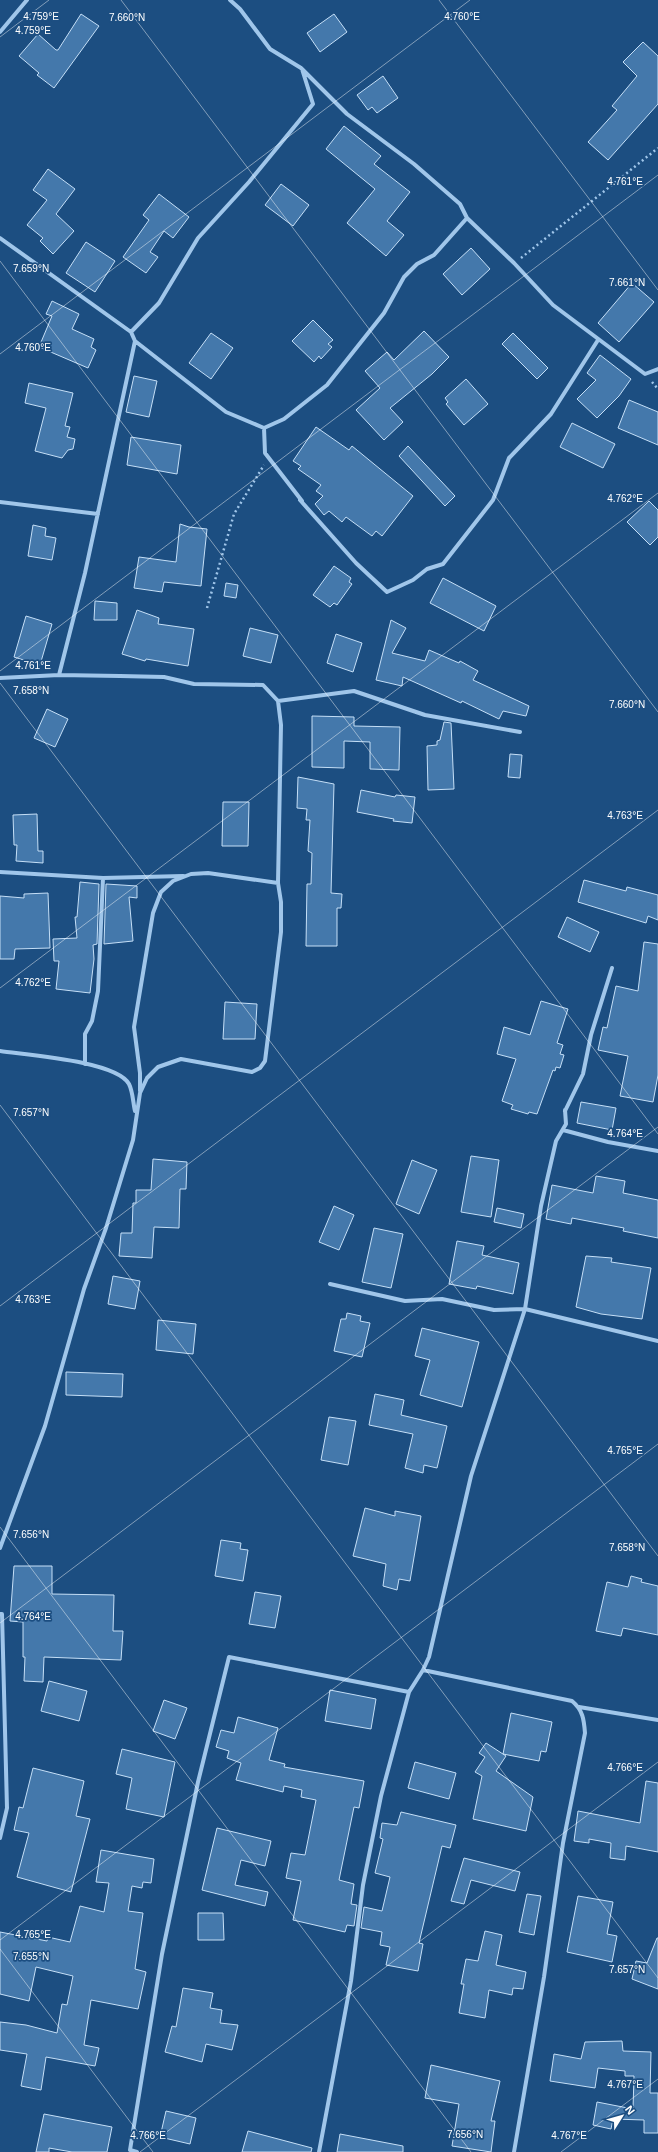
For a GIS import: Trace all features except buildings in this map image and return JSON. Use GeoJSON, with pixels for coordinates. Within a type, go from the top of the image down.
{"type":"FeatureCollection","features":[{"type":"Feature","properties":{"kind":"street"},"geometry":{"type":"LineString","coordinates":[[0,32],[27,0]]}},
{"type":"Feature","properties":{"kind":"street"},"geometry":{"type":"LineString","coordinates":[[230,0],[270,49],[301,68],[347,114],[414,164],[460,204],[467,218],[514,263],[553,305],[645,374],[658,369]]}},
{"type":"Feature","properties":{"kind":"street"},"geometry":{"type":"LineString","coordinates":[[235,5],[239,0]]}},
{"type":"Feature","properties":{"kind":"street"},"geometry":{"type":"LineString","coordinates":[[131,332],[159,303],[198,238],[249,182],[313,104],[301,68]]}},
{"type":"Feature","properties":{"kind":"street"},"geometry":{"type":"LineString","coordinates":[[0,238],[131,332],[135,341],[226,412],[264,428],[284,419],[327,385],[384,313],[404,278],[417,264],[434,255],[467,218]]}},
{"type":"Feature","properties":{"kind":"street"},"geometry":{"type":"LineString","coordinates":[[300,500],[356,563],[387,592],[413,580],[427,569],[443,564],[493,500],[510,458],[551,414],[598,340]]}},
{"type":"Feature","properties":{"kind":"street"},"geometry":{"type":"LineString","coordinates":[[59,675],[98,514],[135,341]]}},
{"type":"Feature","properties":{"kind":"street"},"geometry":{"type":"LineString","coordinates":[[264,428],[265,453],[310,512]]}},
{"type":"Feature","properties":{"kind":"street"},"geometry":{"type":"LineString","coordinates":[[0,502],[98,514]]}},
{"type":"Feature","properties":{"kind":"street"},"geometry":{"type":"LineString","coordinates":[[0,678],[59,675],[164,677],[194,684],[263,685],[278,701],[281,725],[278,883],[281,902],[281,932],[265,1061],[260,1068],[252,1072],[181,1058],[170,1061],[158,1067],[147,1078],[140,1093]]}},
{"type":"Feature","properties":{"kind":"street"},"geometry":{"type":"LineString","coordinates":[[278,701],[354,691],[425,715],[520,732]]}},
{"type":"Feature","properties":{"kind":"street"},"geometry":{"type":"LineString","coordinates":[[0,872],[103,878],[187,876],[208,873],[278,883]]}},
{"type":"Feature","properties":{"kind":"street"},"geometry":{"type":"LineString","coordinates":[[0,1548],[45,1426],[84,1289],[106,1228],[133,1140],[140,1093],[140,1073],[134,1027],[153,914],[161,892],[173,881],[187,876]]}},
{"type":"Feature","properties":{"kind":"street"},"geometry":{"type":"LineString","coordinates":[[85,1064],[85,1034],[92,1021],[98,992],[103,878]]}},
{"type":"Feature","properties":{"kind":"street"},"geometry":{"type":"LineString","coordinates":[[612,968],[591,1035],[583,1074],[565,1110],[562,1131],[658,1151]]}},
{"type":"Feature","properties":{"kind":"street"},"geometry":{"type":"LineString","coordinates":[[0,1051],[85,1064],[114,1071],[129,1084],[136,1113]]}},
{"type":"Feature","properties":{"kind":"street"},"geometry":{"type":"LineString","coordinates":[[320,2152],[351,1981],[363,1885],[381,1796],[409,1692],[423,1670],[429,1657],[471,1476],[526,1309],[541,1206],[556,1141],[566,1124],[565,1110]]}},
{"type":"Feature","properties":{"kind":"street"},"geometry":{"type":"LineString","coordinates":[[330,1284],[405,1301],[442,1298],[494,1310],[526,1309],[658,1341]]}},
{"type":"Feature","properties":{"kind":"street"},"geometry":{"type":"LineString","coordinates":[[0,1614],[2,1614],[7,1808],[0,1838]]}},
{"type":"Feature","properties":{"kind":"street"},"geometry":{"type":"LineString","coordinates":[[138,2152],[130,2151],[162,1954],[198,1782],[229,1658],[409,1692]]}},
{"type":"Feature","properties":{"kind":"street"},"geometry":{"type":"LineString","coordinates":[[423,1670],[572,1701],[579,1707],[584,1719],[585,1733],[563,1843],[544,1977],[514,2152]]}},
{"type":"Feature","properties":{"kind":"street"},"geometry":{"type":"LineString","coordinates":[[579,1707],[658,1720]]}},
{"type":"Feature","properties":{"kind":"path"},"geometry":{"type":"LineString","coordinates":[[514,263],[658,148]]}},
{"type":"Feature","properties":{"kind":"path"},"geometry":{"type":"LineString","coordinates":[[207,608],[234,514],[269,458]]}}]}
